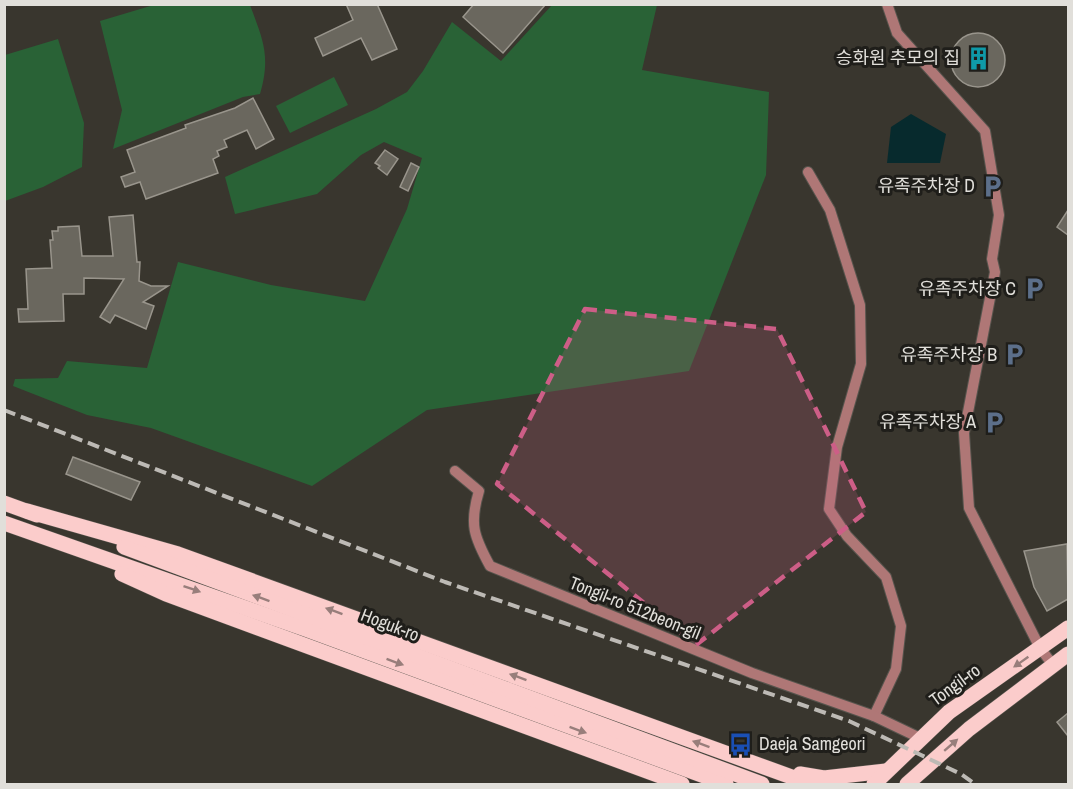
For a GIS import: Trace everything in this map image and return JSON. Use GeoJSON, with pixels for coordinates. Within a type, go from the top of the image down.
{"type":"FeatureCollection","features":[{"type":"Feature","properties":{"kind":"main road","name":"Hoguk-ro"},"geometry":{"type":"LineString","coordinates":[[4,503],[726,780]]}},
{"type":"Feature","properties":{"kind":"main road"},"geometry":{"type":"LineString","coordinates":[[27,511],[49,515],[178,554],[811,784]]}},
{"type":"Feature","properties":{"kind":"main road","name":"Hoguk-ro"},"geometry":{"type":"LineString","coordinates":[[11,526],[726,780],[762,784]]}},
{"type":"Feature","properties":{"kind":"main road"},"geometry":{"type":"LineString","coordinates":[[11,526],[166,594],[682,784]]}},
{"type":"Feature","properties":{"kind":"main road","name":"Tongil-ro"},"geometry":{"type":"LineString","coordinates":[[874,784],[949,712],[1068,628]]}},
{"type":"Feature","properties":{"kind":"main road"},"geometry":{"type":"LineString","coordinates":[[907,784],[969,729],[1068,654]]}},
{"type":"Feature","properties":{"kind":"main road"},"geometry":{"type":"LineString","coordinates":[[776,770],[824,778],[886,771]]}},
{"type":"Feature","properties":{"kind":"main road"},"geometry":{"type":"LineString","coordinates":[[776,770],[793,784]]}},
{"type":"Feature","properties":{"kind":"street"},"geometry":{"type":"LineString","coordinates":[[887,4],[897,33],[985,131],[999,215],[992,259],[995,272],[964,433],[969,508],[1040,648],[1053,665]]}},
{"type":"Feature","properties":{"kind":"street"},"geometry":{"type":"LineString","coordinates":[[808,172],[830,210],[860,305],[861,364],[837,447],[829,509],[847,536],[886,577],[901,626],[896,669],[874,716]]}},
{"type":"Feature","properties":{"kind":"street","name":"Tongil-ro 512beon-gil"},"geometry":{"type":"LineString","coordinates":[[455,471],[479,490],[473,512],[475,539],[490,566],[752,673],[874,716],[920,738]]}},
{"type":"Feature","properties":{"kind":"highlighted area"},"geometry":{"type":"Polygon","coordinates":[[[585,309],[777,329],[866,512],[696,645],[497,484],[585,309]]]}},
{"type":"Feature","properties":{"kind":"green space"},"geometry":{"type":"Polygon","coordinates":[[[157,4],[250,5],[264,48],[265,69],[260,94],[243,97],[113,149],[122,110],[100,21],[157,4]]]}},
{"type":"Feature","properties":{"kind":"green space"},"geometry":{"type":"Polygon","coordinates":[[[552,5],[657,5],[642,70],[769,92],[766,175],[689,371],[427,410],[312,486],[151,428],[87,415],[13,386],[15,379],[58,378],[67,361],[147,368],[178,262],[271,285],[365,301],[407,209],[422,158],[384,142],[361,155],[317,194],[235,214],[225,177],[376,109],[407,92],[423,71],[452,22],[501,61],[552,5]]]}},
{"type":"Feature","properties":{"kind":"green space"},"geometry":{"type":"Polygon","coordinates":[[[58,39],[84,123],[82,167],[43,187],[5,201],[5,55],[58,39]]]}},
{"type":"Feature","properties":{"kind":"green space"},"geometry":{"type":"Polygon","coordinates":[[[334,77],[348,105],[290,133],[276,106],[334,77]]]}},
{"type":"Feature","properties":{"kind":"water"},"geometry":{"type":"Polygon","coordinates":[[[911,114],[946,134],[940,163],[887,163],[891,127],[911,114]]]}},
{"type":"Feature","properties":{"kind":"building"},"geometry":{"type":"Polygon","coordinates":[[[346,4],[377,4],[397,49],[372,60],[361,38],[323,56],[315,38],[353,20],[346,4]]]}},
{"type":"Feature","properties":{"kind":"building"},"geometry":{"type":"Polygon","coordinates":[[[474,4],[546,4],[503,53],[463,17],[474,4]]]}},
{"type":"Feature","properties":{"kind":"building","name":"승화원 추모의 집"},"geometry":{"type":"Polygon","coordinates":[[[973,33],[983,33],[993,37],[1001,45],[1005,60],[1001,75],[993,83],[983,87],[973,87],[963,83],[955,75],[951,65],[951,55],[955,45],[963,37],[973,33]]]}},
{"type":"Feature","properties":{"kind":"building"},"geometry":{"type":"Polygon","coordinates":[[[253,98],[274,139],[256,149],[247,130],[224,140],[227,147],[217,151],[219,156],[213,159],[218,173],[146,199],[140,182],[125,187],[121,177],[135,172],[127,150],[186,128],[185,125],[235,108],[253,98]]]}},
{"type":"Feature","properties":{"kind":"building"},"geometry":{"type":"Polygon","coordinates":[[[385,150],[398,159],[387,175],[375,163],[385,150]]]}},
{"type":"Feature","properties":{"kind":"building"},"geometry":{"type":"Polygon","coordinates":[[[411,163],[419,167],[408,191],[400,187],[411,163]]]}},
{"type":"Feature","properties":{"kind":"building"},"geometry":{"type":"Polygon","coordinates":[[[1068,210],[1068,235],[1057,227],[1068,210]]]}},
{"type":"Feature","properties":{"kind":"building"},"geometry":{"type":"Polygon","coordinates":[[[133,215],[137,262],[140,262],[139,281],[151,286],[168,286],[143,302],[154,306],[146,329],[115,315],[110,323],[100,317],[124,279],[84,278],[84,294],[63,294],[64,321],[19,322],[18,309],[28,309],[26,269],[52,268],[50,240],[53,240],[52,231],[58,231],[58,227],[79,226],[82,256],[113,256],[109,217],[133,215]]]}},
{"type":"Feature","properties":{"kind":"building"},"geometry":{"type":"Polygon","coordinates":[[[73,457],[140,482],[131,500],[66,474],[73,457]]]}},
{"type":"Feature","properties":{"kind":"building"},"geometry":{"type":"Polygon","coordinates":[[[1067,544],[1068,599],[1047,611],[1034,587],[1024,551],[1067,544]]]}},
{"type":"Feature","properties":{"kind":"building"},"geometry":{"type":"Polygon","coordinates":[[[1068,713],[1068,736],[1057,722],[1068,713]]]}},
{"type":"Feature","properties":{"kind":"railway"},"geometry":{"type":"LineString","coordinates":[[4,410],[445,582],[849,721],[961,774],[975,784]]}},
{"type":"Feature","properties":{"kind":"place","name":"승화원 추모의 집"},"geometry":{"type":"Point","coordinates":[978,58]}},
{"type":"Feature","properties":{"kind":"place","name":"유족주차장 D"},"geometry":{"type":"Point","coordinates":[993,186]}},
{"type":"Feature","properties":{"kind":"place","name":"유족주차장 C"},"geometry":{"type":"Point","coordinates":[1034,289]}},
{"type":"Feature","properties":{"kind":"place","name":"유족주차장 B"},"geometry":{"type":"Point","coordinates":[1015,355]}},
{"type":"Feature","properties":{"kind":"place","name":"유족주차장 A"},"geometry":{"type":"Point","coordinates":[994,422]}},
{"type":"Feature","properties":{"kind":"place","name":"Daeja Samgeori"},"geometry":{"type":"Point","coordinates":[741,744]}}]}
